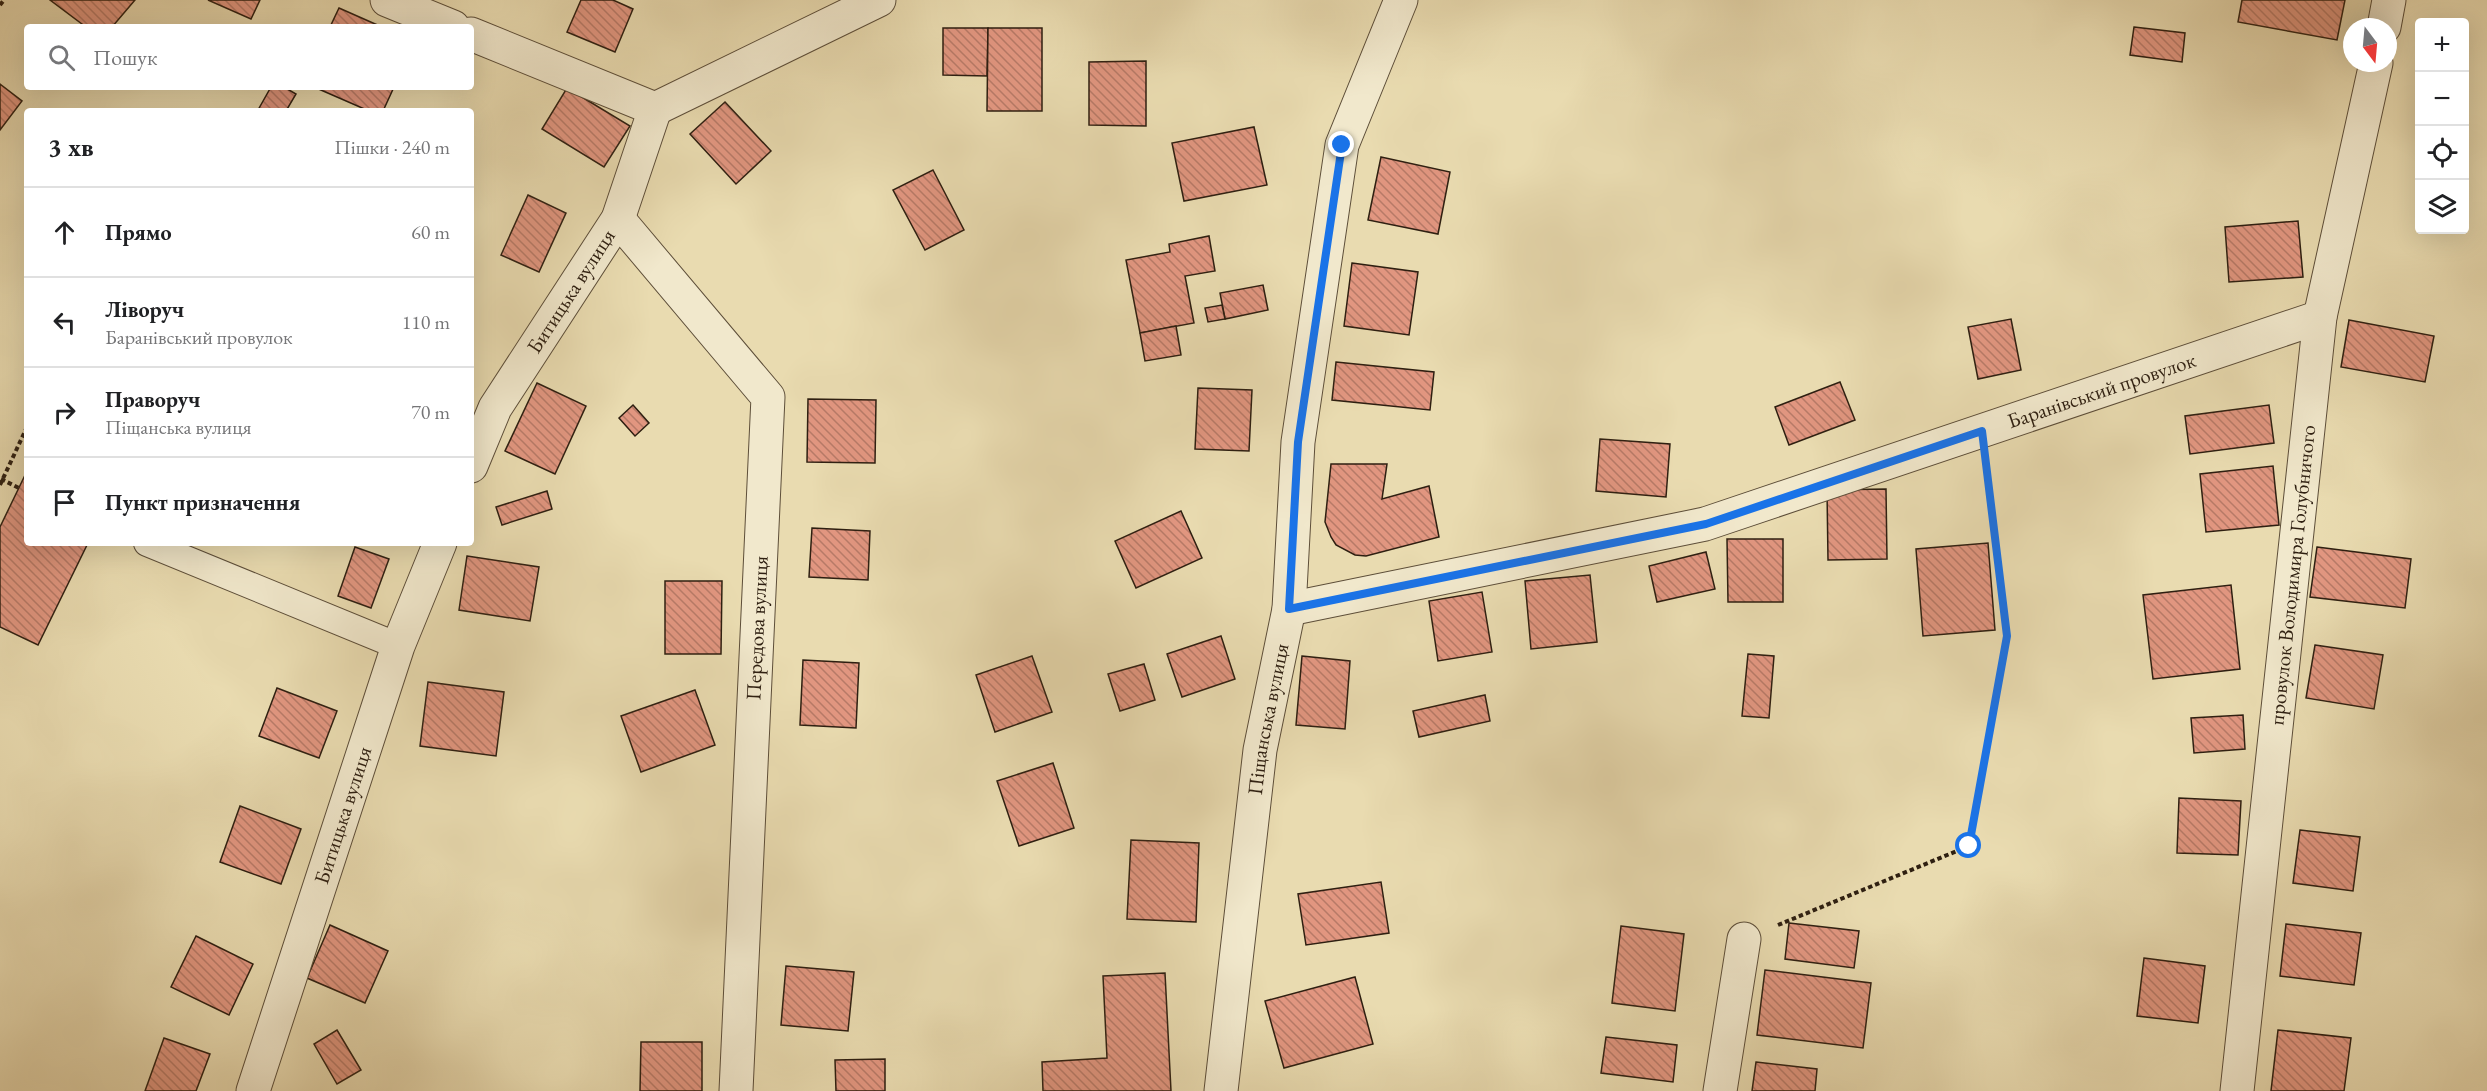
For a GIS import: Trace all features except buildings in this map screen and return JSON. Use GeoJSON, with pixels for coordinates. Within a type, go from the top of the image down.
{"type":"FeatureCollection","features":[{"type":"Feature","properties":{"kind":"street"},"geometry":{"type":"LineString","coordinates":[[387,0],[446,24]]}},
{"type":"Feature","properties":{"kind":"street"},"geometry":{"type":"LineString","coordinates":[[474,35],[655,109],[879,0]]}},
{"type":"Feature","properties":{"kind":"street","name":"Піщанська вулиця"},"geometry":{"type":"LineString","coordinates":[[1221,1091],[1260,750],[1289,609],[1298,442],[1342,145],[1401,0]]}},
{"type":"Feature","properties":{"kind":"street"},"geometry":{"type":"LineString","coordinates":[[2386,18],[2389,0]]}},
{"type":"Feature","properties":{"kind":"street","name":"провулок Володимира Голубничого"},"geometry":{"type":"LineString","coordinates":[[2237,1091],[2320,317],[2374,72]]}},
{"type":"Feature","properties":{"kind":"street","name":"Битицька вулиця"},"geometry":{"type":"LineString","coordinates":[[474,459],[495,408],[618,219],[655,109]]}},
{"type":"Feature","properties":{"kind":"street","name":"Передова вулиця"},"geometry":{"type":"LineString","coordinates":[[618,219],[768,398],[736,1091]]}},
{"type":"Feature","properties":{"kind":"street","name":"Баранівський провулок"},"geometry":{"type":"LineString","coordinates":[[1289,609],[1706,524],[2320,317]]}},
{"type":"Feature","properties":{"kind":"street","name":"Битицька вулиця"},"geometry":{"type":"LineString","coordinates":[[253,1091],[398,646],[439,546]]}},
{"type":"Feature","properties":{"kind":"street"},"geometry":{"type":"LineString","coordinates":[[1720,1091],[1744,939]]}},
{"type":"Feature","properties":{"kind":"lane"},"geometry":{"type":"LineString","coordinates":[[154,546],[398,646]]}},
{"type":"Feature","properties":{"kind":"path"},"geometry":{"type":"LineString","coordinates":[[0,5],[4,0]]}},
{"type":"Feature","properties":{"kind":"path"},"geometry":{"type":"LineString","coordinates":[[1744,939],[1969,846],[2007,636],[1982,431]]}},
{"type":"Feature","properties":{"kind":"path"},"geometry":{"type":"LineString","coordinates":[[0,485],[24,434]]}},
{"type":"Feature","properties":{"kind":"path"},"geometry":{"type":"LineString","coordinates":[[1,479],[19,488]]}},
{"type":"Feature","properties":{"kind":"route"},"geometry":{"type":"LineString","coordinates":[[1342,145],[1298,442],[1289,609],[1706,524],[1982,431],[2007,636],[1969,846]]}}]}
